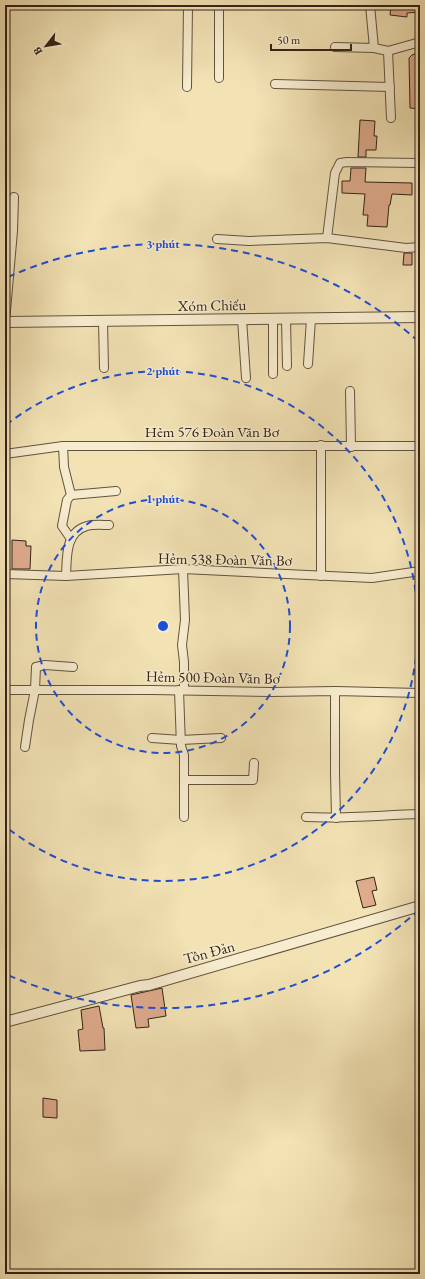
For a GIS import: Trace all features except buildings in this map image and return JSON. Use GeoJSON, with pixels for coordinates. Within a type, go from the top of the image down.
{"type":"FeatureCollection","features":[{"type":"Feature","properties":{"kind":"street"},"geometry":{"type":"LineString","coordinates":[[187,88],[188,5]]}},
{"type":"Feature","properties":{"kind":"street"},"geometry":{"type":"LineString","coordinates":[[219,5],[219,78]]}},
{"type":"Feature","properties":{"kind":"street"},"geometry":{"type":"LineString","coordinates":[[370,5],[374,48]]}},
{"type":"Feature","properties":{"kind":"street"},"geometry":{"type":"LineString","coordinates":[[335,47],[374,48],[388,51],[420,42]]}},
{"type":"Feature","properties":{"kind":"street"},"geometry":{"type":"LineString","coordinates":[[388,51],[391,118]]}},
{"type":"Feature","properties":{"kind":"street"},"geometry":{"type":"LineString","coordinates":[[274,84],[390,87]]}},
{"type":"Feature","properties":{"kind":"street"},"geometry":{"type":"LineString","coordinates":[[327,238],[335,173],[340,164],[347,162],[420,163]]}},
{"type":"Feature","properties":{"kind":"street"},"geometry":{"type":"LineString","coordinates":[[5,322],[13,231],[14,197]]}},
{"type":"Feature","properties":{"kind":"street"},"geometry":{"type":"LineString","coordinates":[[217,239],[249,241],[327,238],[406,248],[420,247]]}},
{"type":"Feature","properties":{"kind":"street","name":"Xóm Chiếu"},"geometry":{"type":"LineString","coordinates":[[5,322],[420,318]]}},
{"type":"Feature","properties":{"kind":"street"},"geometry":{"type":"LineString","coordinates":[[242,319],[246,378]]}},
{"type":"Feature","properties":{"kind":"street"},"geometry":{"type":"LineString","coordinates":[[273,319],[273,374]]}},
{"type":"Feature","properties":{"kind":"street"},"geometry":{"type":"LineString","coordinates":[[286,319],[287,366]]}},
{"type":"Feature","properties":{"kind":"street"},"geometry":{"type":"LineString","coordinates":[[308,364],[311,319]]}},
{"type":"Feature","properties":{"kind":"street"},"geometry":{"type":"LineString","coordinates":[[103,321],[104,368]]}},
{"type":"Feature","properties":{"kind":"street"},"geometry":{"type":"LineString","coordinates":[[350,391],[351,447]]}},
{"type":"Feature","properties":{"kind":"street"},"geometry":{"type":"LineString","coordinates":[[320,445],[321,576]]}},
{"type":"Feature","properties":{"kind":"street"},"geometry":{"type":"LineString","coordinates":[[63,446],[64,467],[71,495]]}},
{"type":"Feature","properties":{"kind":"street","name":"Hẻm 576 Đoàn Văn Bơ"},"geometry":{"type":"LineString","coordinates":[[5,454],[63,446],[420,446]]}},
{"type":"Feature","properties":{"kind":"street"},"geometry":{"type":"LineString","coordinates":[[71,539],[62,526],[67,500],[71,495],[116,491]]}},
{"type":"Feature","properties":{"kind":"street"},"geometry":{"type":"LineString","coordinates":[[66,576],[68,544],[74,532],[88,526],[109,525]]}},
{"type":"Feature","properties":{"kind":"street"},"geometry":{"type":"LineString","coordinates":[[183,569],[185,620],[182,645],[184,662],[181,690],[181,740],[184,755],[184,817]]}},
{"type":"Feature","properties":{"kind":"street","name":"Hẻm 538 Đoàn Văn Bơ"},"geometry":{"type":"LineString","coordinates":[[5,574],[66,576],[183,569],[372,578],[420,571]]}},
{"type":"Feature","properties":{"kind":"street"},"geometry":{"type":"LineString","coordinates":[[25,747],[35,690],[36,667],[45,665],[73,667]]}},
{"type":"Feature","properties":{"kind":"street","name":"Hẻm 500 Đoàn Văn Bơ"},"geometry":{"type":"LineString","coordinates":[[5,690],[335,691],[420,693]]}},
{"type":"Feature","properties":{"kind":"street"},"geometry":{"type":"LineString","coordinates":[[335,691],[336,818]]}},
{"type":"Feature","properties":{"kind":"street"},"geometry":{"type":"LineString","coordinates":[[152,738],[181,740],[221,738]]}},
{"type":"Feature","properties":{"kind":"street"},"geometry":{"type":"LineString","coordinates":[[184,780],[253,780],[254,763]]}},
{"type":"Feature","properties":{"kind":"street"},"geometry":{"type":"LineString","coordinates":[[306,817],[336,818],[420,814]]}},
{"type":"Feature","properties":{"kind":"street","name":"Tôn Đản"},"geometry":{"type":"LineString","coordinates":[[5,1022],[140,986],[149,985],[420,906]]}}]}
